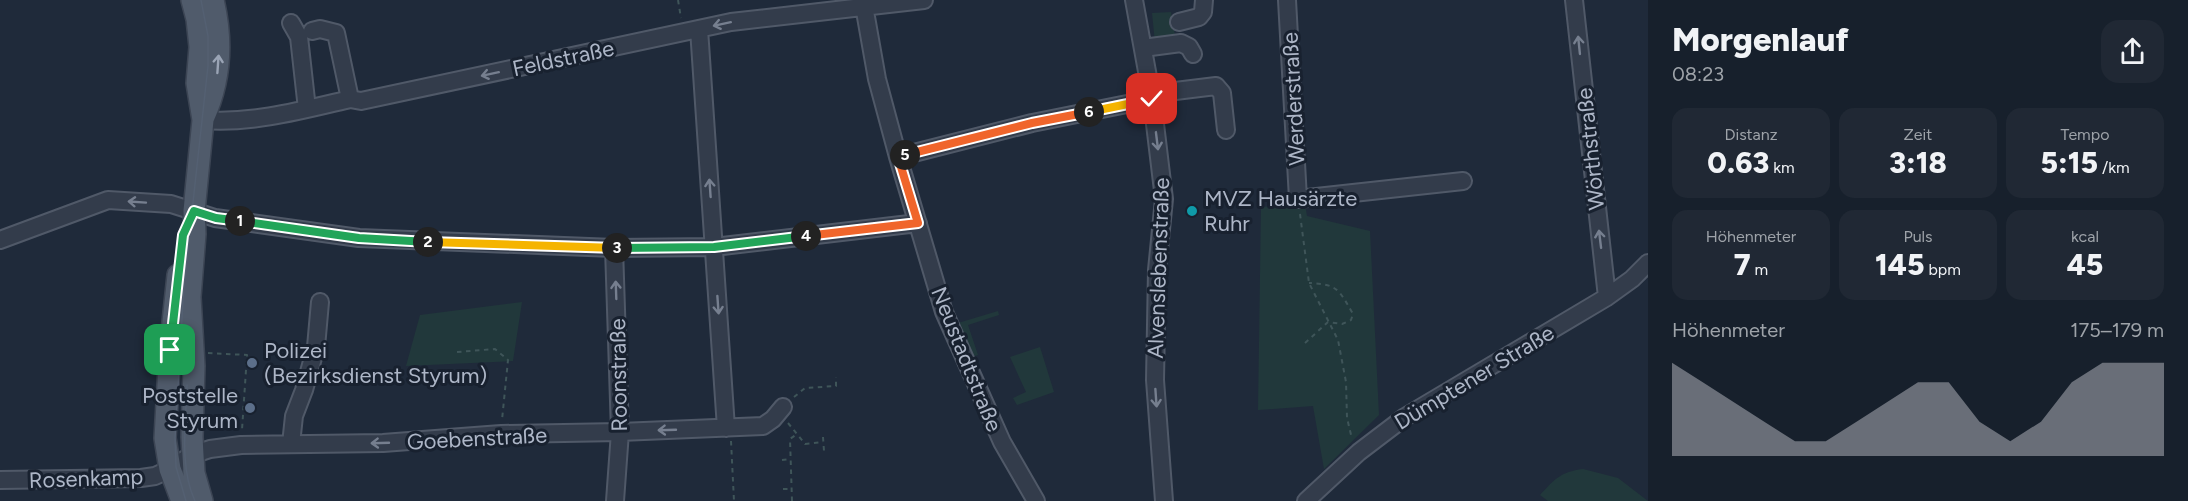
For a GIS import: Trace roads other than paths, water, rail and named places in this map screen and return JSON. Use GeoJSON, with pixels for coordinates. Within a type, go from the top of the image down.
{"type":"FeatureCollection","features":[{"type":"Feature","properties":{"kind":"main road"},"geometry":{"type":"LineString","coordinates":[[192,0],[200,47],[197,83],[203,120],[194,211],[195,234],[190,297],[194,366],[192,455],[194,473],[202,501]]}},
{"type":"Feature","properties":{"kind":"main road"},"geometry":{"type":"LineString","coordinates":[[203,120],[217,86],[220,47],[213,0]]}},
{"type":"Feature","properties":{"kind":"main road"},"geometry":{"type":"LineString","coordinates":[[182,501],[166,454],[165,431],[183,235],[194,211]]}},
{"type":"Feature","properties":{"kind":"street","name":"Feldstraße"},"geometry":{"type":"LineString","coordinates":[[203,120],[236,120],[307,109],[350,99],[361,101],[760,18],[864,3],[924,0]]}},
{"type":"Feature","properties":{"kind":"street","name":"Alvenslebenstraße"},"geometry":{"type":"LineString","coordinates":[[1134,0],[1152,96],[1164,199],[1157,270],[1155,380],[1164,501]]}},
{"type":"Feature","properties":{"kind":"street"},"geometry":{"type":"LineString","coordinates":[[1179,22],[1199,17],[1203,12],[1204,0]]}},
{"type":"Feature","properties":{"kind":"street","name":"Werderstraße"},"geometry":{"type":"LineString","coordinates":[[1287,0],[1299,199],[1463,181]]}},
{"type":"Feature","properties":{"kind":"street","name":"Wörthstraße"},"geometry":{"type":"LineString","coordinates":[[1574,0],[1607,297]]}},
{"type":"Feature","properties":{"kind":"street","name":"Neustadtstraße"},"geometry":{"type":"LineString","coordinates":[[864,3],[878,79],[898,157],[944,312],[1002,442],[1036,501]]}},
{"type":"Feature","properties":{"kind":"street"},"geometry":{"type":"LineString","coordinates":[[291,23],[299,37],[307,109]]}},
{"type":"Feature","properties":{"kind":"street"},"geometry":{"type":"LineString","coordinates":[[312,31],[320,29],[336,33],[350,99]]}},
{"type":"Feature","properties":{"kind":"street"},"geometry":{"type":"LineString","coordinates":[[691,31],[714,247],[728,428]]}},
{"type":"Feature","properties":{"kind":"street"},"geometry":{"type":"LineString","coordinates":[[1143,48],[1181,43],[1189,46],[1193,54]]}},
{"type":"Feature","properties":{"kind":"street"},"geometry":{"type":"LineString","coordinates":[[898,157],[1152,96],[1216,86],[1222,93],[1226,130]]}},
{"type":"Feature","properties":{"kind":"street"},"geometry":{"type":"LineString","coordinates":[[0,240],[108,200],[171,204],[216,218],[359,238],[615,248],[714,247],[918,223]]}},
{"type":"Feature","properties":{"kind":"street","name":"Roonstraße"},"geometry":{"type":"LineString","coordinates":[[615,248],[620,432],[615,501]]}},
{"type":"Feature","properties":{"kind":"street","name":"Dümptener Straße"},"geometry":{"type":"LineString","coordinates":[[1306,501],[1359,452],[1405,417],[1607,297],[1632,279],[1648,263]]}},
{"type":"Feature","properties":{"kind":"street"},"geometry":{"type":"LineString","coordinates":[[291,444],[294,416],[304,390],[315,347],[320,302]]}},
{"type":"Feature","properties":{"kind":"street","name":"Goebenstraße"},"geometry":{"type":"LineString","coordinates":[[170,469],[192,455],[210,448],[241,445],[382,443],[501,434],[763,426],[781,409]]}},
{"type":"Feature","properties":{"kind":"street","name":"Rosenkamp"},"geometry":{"type":"LineString","coordinates":[[0,480],[141,478],[155,476],[170,469]]}},
{"type":"Feature","properties":{"kind":"tram line"},"geometry":{"type":"LineString","coordinates":[[186,501],[176,467],[175,438],[184,284],[208,66],[208,36],[201,0]]}},
{"type":"Feature","properties":{"kind":"tram line"},"geometry":{"type":"LineString","coordinates":[[187,385],[185,459],[190,488],[195,501]]}},
{"type":"Feature","properties":{"kind":"place","name":"MVZ Hausärzte Ruhr"},"geometry":{"type":"Point","coordinates":[1192,211]}},
{"type":"Feature","properties":{"kind":"place","name":"Polizei (Bezirksdienst Styrum)"},"geometry":{"type":"Point","coordinates":[252,363]}},
{"type":"Feature","properties":{"kind":"place","name":"Poststelle Styrum"},"geometry":{"type":"Point","coordinates":[250,408]}}]}
